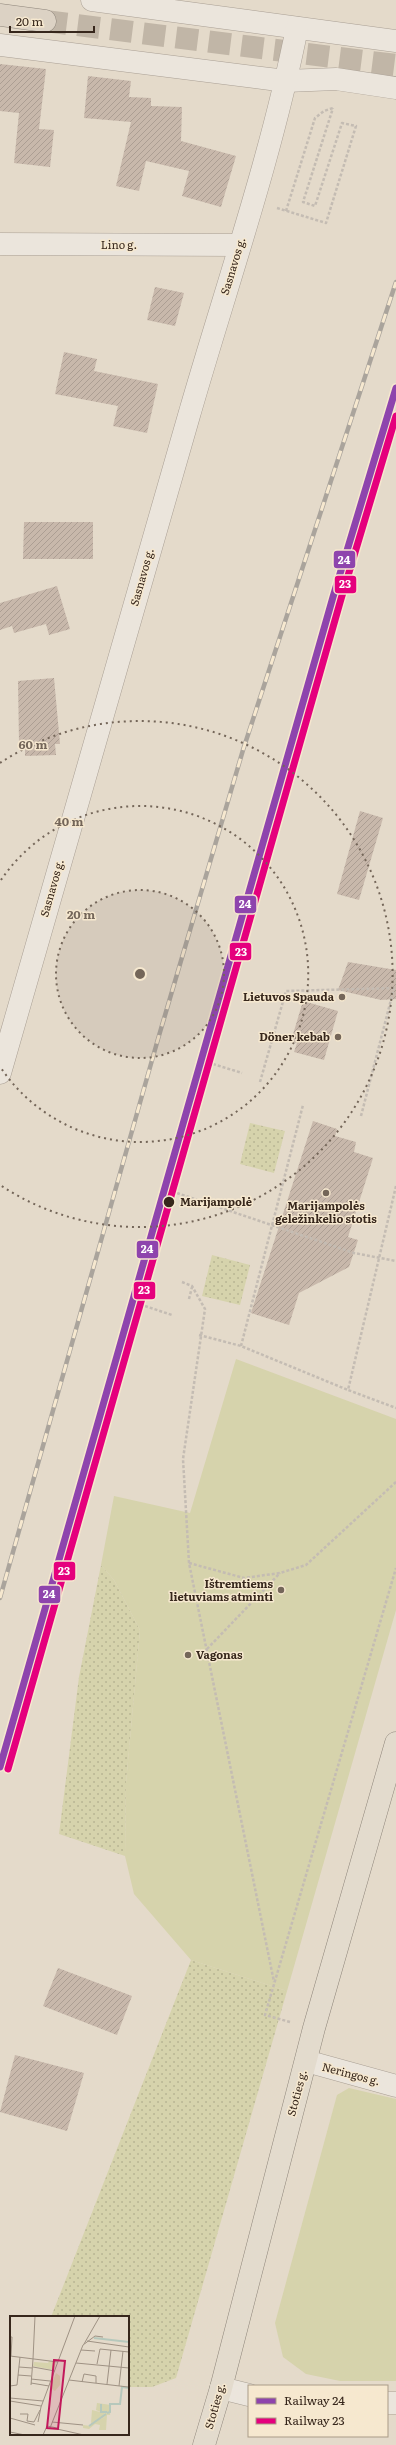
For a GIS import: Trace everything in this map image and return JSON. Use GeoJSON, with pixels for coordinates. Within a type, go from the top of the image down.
{"type":"FeatureCollection","features":[{"type":"Feature","properties":{"kind":"highway"},"geometry":{"type":"LineString","coordinates":[[0,15],[45,21]]}},
{"type":"Feature","properties":{"kind":"main road","name":"Stoties g."},"geometry":{"type":"LineString","coordinates":[[204,2445],[221,2388],[314,2028],[396,1742]]}},
{"type":"Feature","properties":{"kind":"street"},"geometry":{"type":"LineString","coordinates":[[92,0],[396,41]]}},
{"type":"Feature","properties":{"kind":"street","name":"Sasnavos g."},"geometry":{"type":"LineString","coordinates":[[0,1073],[238,245],[253,200],[286,81],[297,28]]}},
{"type":"Feature","properties":{"kind":"street"},"geometry":{"type":"LineString","coordinates":[[0,45],[286,81],[336,79],[396,88]]}},
{"type":"Feature","properties":{"kind":"street","name":"Lino g."},"geometry":{"type":"LineString","coordinates":[[0,244],[238,245]]}},
{"type":"Feature","properties":{"kind":"street","name":"Neringos g."},"geometry":{"type":"LineString","coordinates":[[306,2061],[396,2086]]}},
{"type":"Feature","properties":{"kind":"street"},"geometry":{"type":"LineString","coordinates":[[221,2388],[248,2395]]}},
{"type":"Feature","properties":{"kind":"path"},"geometry":{"type":"LineString","coordinates":[[253,200],[286,211],[326,223],[356,126],[342,123],[315,206],[303,202],[334,108],[324,111],[315,118],[286,211]]}},
{"type":"Feature","properties":{"kind":"path"},"geometry":{"type":"LineString","coordinates":[[260,1082],[286,991],[395,988],[361,1116]]}},
{"type":"Feature","properties":{"kind":"path"},"geometry":{"type":"LineString","coordinates":[[213,1064],[242,1073]]}},
{"type":"Feature","properties":{"kind":"path"},"geometry":{"type":"LineString","coordinates":[[240,1346],[303,1105]]}},
{"type":"Feature","properties":{"kind":"path"},"geometry":{"type":"LineString","coordinates":[[348,1390],[396,1186]]}},
{"type":"Feature","properties":{"kind":"path"},"geometry":{"type":"LineString","coordinates":[[177,1193],[354,1253],[396,1260]]}},
{"type":"Feature","properties":{"kind":"path"},"geometry":{"type":"LineString","coordinates":[[182,1282],[192,1286],[205,1309],[199,1335],[182,1459],[189,1563],[274,1982]]}},
{"type":"Feature","properties":{"kind":"path"},"geometry":{"type":"LineString","coordinates":[[189,1298],[192,1286]]}},
{"type":"Feature","properties":{"kind":"path"},"geometry":{"type":"LineString","coordinates":[[145,1306],[172,1315]]}},
{"type":"Feature","properties":{"kind":"path"},"geometry":{"type":"LineString","coordinates":[[199,1335],[240,1346],[396,1408]]}},
{"type":"Feature","properties":{"kind":"path"},"geometry":{"type":"LineString","coordinates":[[189,1563],[244,1578],[280,1573],[306,1565],[396,1482]]}},
{"type":"Feature","properties":{"kind":"path"},"geometry":{"type":"LineString","coordinates":[[314,2028],[265,2015],[396,1568]]}},
{"type":"Feature","properties":{"kind":"path"},"geometry":{"type":"LineString","coordinates":[[206,1649],[280,1573]]}},
{"type":"Feature","properties":{"kind":"shaded area"},"geometry":{"type":"Polygon","coordinates":[[[250,1123],[285,1131],[274,1173],[240,1164],[250,1123]]]}},
{"type":"Feature","properties":{"kind":"shaded area"},"geometry":{"type":"Polygon","coordinates":[[[212,1255],[250,1265],[240,1305],[202,1296],[212,1255]]]}},
{"type":"Feature","properties":{"kind":"shaded area"},"geometry":{"type":"Polygon","coordinates":[[[236,1359],[396,1419],[396,1610],[287,1991],[191,1960],[134,1894],[125,1856],[126,1783],[140,1630],[114,1580],[101,1565],[114,1496],[190,1513],[236,1359]]]}},
{"type":"Feature","properties":{"kind":"shaded area"},"geometry":{"type":"Polygon","coordinates":[[[101,1565],[114,1580],[140,1630],[126,1783],[125,1856],[59,1834],[79,1677],[101,1565]]]}},
{"type":"Feature","properties":{"kind":"shaded area"},"geometry":{"type":"Polygon","coordinates":[[[191,1960],[287,1991],[176,2378],[152,2387],[129,2387],[129,2316],[51,2316],[191,1960]]]}},
{"type":"Feature","properties":{"kind":"shaded area"},"geometry":{"type":"Polygon","coordinates":[[[349,2088],[396,2099],[396,2381],[340,2381],[306,2374],[283,2357],[275,2323],[337,2095],[349,2088]]]}},
{"type":"Feature","properties":{"kind":"building"},"geometry":{"type":"Polygon","coordinates":[[[0,64],[46,69],[39,129],[54,130],[50,167],[14,163],[19,113],[0,111],[0,64]]]}},
{"type":"Feature","properties":{"kind":"building"},"geometry":{"type":"Polygon","coordinates":[[[88,76],[131,81],[129,97],[151,98],[151,106],[182,107],[181,141],[236,156],[221,207],[182,196],[189,171],[146,161],[139,191],[116,186],[131,122],[84,118],[88,76]]]}},
{"type":"Feature","properties":{"kind":"building"},"geometry":{"type":"Polygon","coordinates":[[[155,287],[184,293],[175,326],[147,320],[155,287]]]}},
{"type":"Feature","properties":{"kind":"building"},"geometry":{"type":"Polygon","coordinates":[[[64,352],[97,359],[94,371],[158,384],[147,433],[113,426],[118,406],[55,394],[64,352]]]}},
{"type":"Feature","properties":{"kind":"building"},"geometry":{"type":"Polygon","coordinates":[[[24,522],[93,522],[93,559],[23,559],[24,522]]]}},
{"type":"Feature","properties":{"kind":"building"},"geometry":{"type":"Polygon","coordinates":[[[57,586],[70,629],[49,635],[46,624],[14,633],[12,626],[0,630],[0,603],[57,586]]]}},
{"type":"Feature","properties":{"kind":"building"},"geometry":{"type":"Polygon","coordinates":[[[54,678],[60,744],[55,744],[56,755],[25,756],[25,742],[19,743],[18,681],[54,678]]]}},
{"type":"Feature","properties":{"kind":"building"},"geometry":{"type":"Polygon","coordinates":[[[360,811],[383,818],[359,900],[337,894],[360,811]]]}},
{"type":"Feature","properties":{"kind":"building"},"geometry":{"type":"Polygon","coordinates":[[[348,962],[396,970],[396,999],[381,1000],[338,990],[348,962]]]}},
{"type":"Feature","properties":{"kind":"building"},"geometry":{"type":"Polygon","coordinates":[[[303,1001],[338,1011],[324,1060],[294,1052],[297,1043],[291,1041],[303,1001]]]}},
{"type":"Feature","properties":{"kind":"building","name":"Marijampolės geležinkelio stotis"},"geometry":{"type":"Polygon","coordinates":[[[313,1121],[337,1129],[335,1136],[356,1142],[354,1152],[373,1158],[348,1237],[358,1240],[349,1267],[299,1293],[289,1325],[251,1313],[313,1121]]]}},
{"type":"Feature","properties":{"kind":"building"},"geometry":{"type":"Polygon","coordinates":[[[58,1968],[132,1996],[117,2035],[43,2006],[58,1968]]]}},
{"type":"Feature","properties":{"kind":"building"},"geometry":{"type":"Polygon","coordinates":[[[15,2055],[84,2073],[67,2131],[0,2112],[15,2055]]]}},
{"type":"Feature","properties":{"kind":"tunnel"},"geometry":{"type":"LineString","coordinates":[[45,21],[396,65]]}},
{"type":"Feature","properties":{"kind":"railway"},"geometry":{"type":"LineString","coordinates":[[0,1598],[158,1039],[243,750],[396,282]]}},
{"type":"Feature","properties":{"kind":"rail line","name":"24"},"geometry":{"type":"LineString","coordinates":[[0,1767],[333,597],[396,388]]}},
{"type":"Feature","properties":{"kind":"rail line","name":"23"},"geometry":{"type":"LineString","coordinates":[[8,1769],[341,599],[396,416]]}},
{"type":"Feature","properties":{"kind":"place","name":"Lietuvos Spauda"},"geometry":{"type":"Point","coordinates":[342,997]}},
{"type":"Feature","properties":{"kind":"place","name":"Döner kebab"},"geometry":{"type":"Point","coordinates":[338,1037]}},
{"type":"Feature","properties":{"kind":"place","name":"Marijampolės geležinkelio stotis"},"geometry":{"type":"Point","coordinates":[326,1193]}},
{"type":"Feature","properties":{"kind":"place","name":"Marijampolė"},"geometry":{"type":"Point","coordinates":[169,1202]}},
{"type":"Feature","properties":{"kind":"place","name":"Ištremtiems lietuviams atminti"},"geometry":{"type":"Point","coordinates":[281,1590]}},
{"type":"Feature","properties":{"kind":"place","name":"Vagonas"},"geometry":{"type":"Point","coordinates":[188,1655]}}]}
